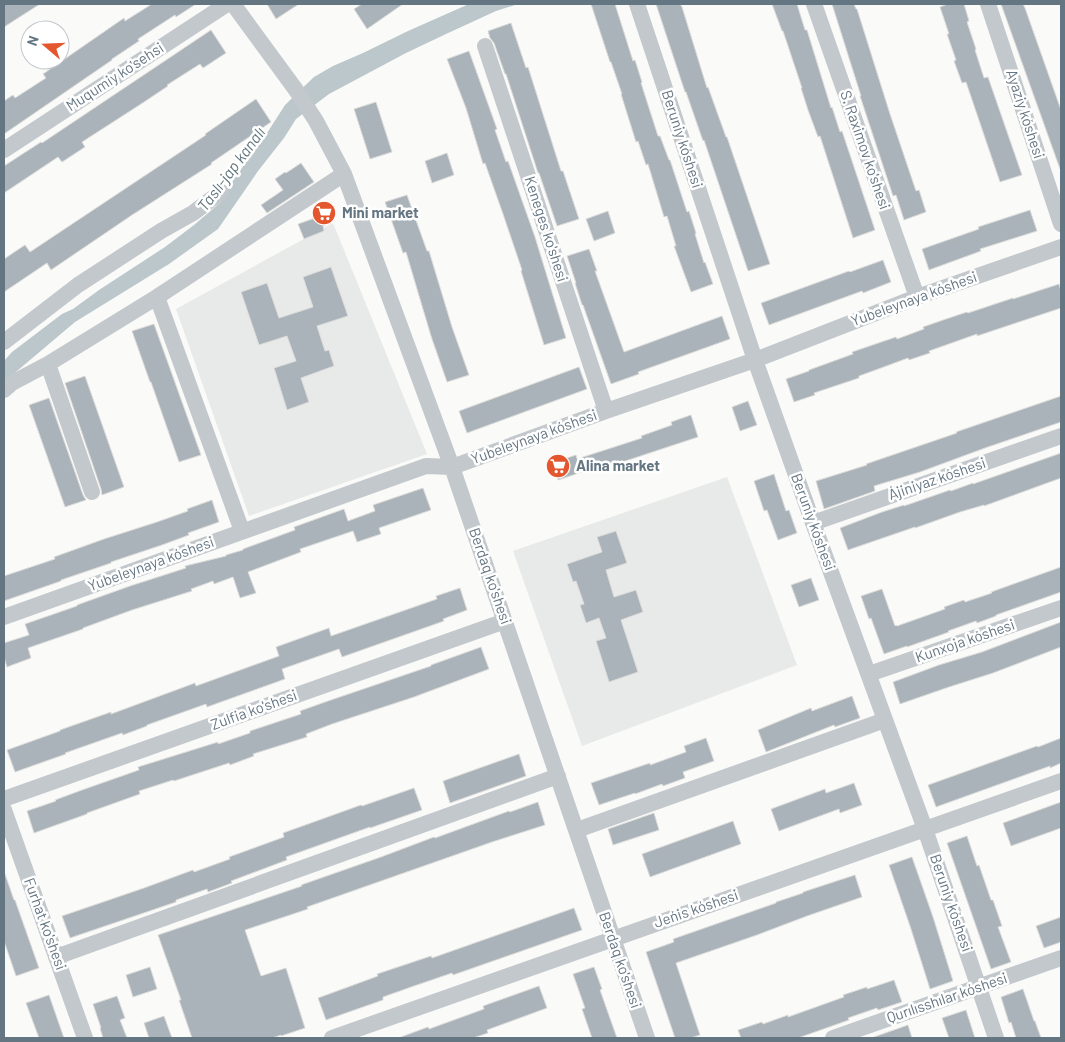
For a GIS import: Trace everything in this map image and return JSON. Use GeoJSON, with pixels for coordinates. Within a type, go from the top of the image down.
{"type":"FeatureCollection","features":[{"type":"Feature","properties":{"kind":"street","name":"Muqumiy ko'sehsi"},"geometry":{"type":"LineString","coordinates":[[4,150],[227,4]]}},
{"type":"Feature","properties":{"kind":"street","name":"Berdaq ko'shesi"},"geometry":{"type":"LineString","coordinates":[[233,4],[296,90],[316,121],[344,174],[452,467],[647,1038]]}},
{"type":"Feature","properties":{"kind":"street","name":"Beruniy kóshesi"},"geometry":{"type":"LineString","coordinates":[[638,4],[756,360],[813,523],[926,829],[996,1038]]}},
{"type":"Feature","properties":{"kind":"street","name":"S. Raximov ko'shesi"},"geometry":{"type":"LineString","coordinates":[[814,4],[917,297]]}},
{"type":"Feature","properties":{"kind":"street","name":"Ayaziy kóshesi"},"geometry":{"type":"LineString","coordinates":[[988,4],[1061,224]]}},
{"type":"Feature","properties":{"kind":"street","name":"Keneges ko'shesi"},"geometry":{"type":"LineString","coordinates":[[486,46],[606,411]]}},
{"type":"Feature","properties":{"kind":"street"},"geometry":{"type":"LineString","coordinates":[[4,390],[12,383],[48,364],[157,297],[344,174]]}},
{"type":"Feature","properties":{"kind":"street"},"geometry":{"type":"LineString","coordinates":[[4,342],[78,286],[161,231],[193,213],[221,192]]}},
{"type":"Feature","properties":{"kind":"street","name":"Yubeleynaya kóshesi"},"geometry":{"type":"LineString","coordinates":[[4,617],[426,466],[452,467],[606,411],[756,360],[917,297],[1061,247]]}},
{"type":"Feature","properties":{"kind":"street"},"geometry":{"type":"LineString","coordinates":[[157,297],[242,532]]}},
{"type":"Feature","properties":{"kind":"street"},"geometry":{"type":"LineString","coordinates":[[48,364],[92,492]]}},
{"type":"Feature","properties":{"kind":"street","name":"Ájiniyaz kóshesi"},"geometry":{"type":"LineString","coordinates":[[813,523],[1061,436]]}},
{"type":"Feature","properties":{"kind":"street","name":"Kunxoja kóshesi"},"geometry":{"type":"LineString","coordinates":[[869,674],[1061,608]]}},
{"type":"Feature","properties":{"kind":"street","name":"Zulfia ko'shesi"},"geometry":{"type":"LineString","coordinates":[[4,799],[505,620]]}},
{"type":"Feature","properties":{"kind":"street"},"geometry":{"type":"LineString","coordinates":[[576,830],[885,720]]}},
{"type":"Feature","properties":{"kind":"street"},"geometry":{"type":"LineString","coordinates":[[56,956],[558,776]]}},
{"type":"Feature","properties":{"kind":"street","name":"Jeńis kóshesi"},"geometry":{"type":"LineString","coordinates":[[332,1038],[1061,782]]}},
{"type":"Feature","properties":{"kind":"street","name":"Furhat ko'shesi"},"geometry":{"type":"LineString","coordinates":[[4,810],[85,1038]]}},
{"type":"Feature","properties":{"kind":"street","name":"Qurılısshılar kóshesi"},"geometry":{"type":"LineString","coordinates":[[833,1038],[1061,958]]}},
{"type":"Feature","properties":{"kind":"shaded area"},"geometry":{"type":"Polygon","coordinates":[[[469,4],[518,4],[496,11],[406,53],[329,94],[296,119],[218,229],[169,264],[75,322],[4,382],[4,361],[12,352],[62,314],[73,309],[165,247],[221,202],[234,179],[285,105],[314,77],[333,66],[469,4]]]}},
{"type":"Feature","properties":{"kind":"shaded area"},"geometry":{"type":"Polygon","coordinates":[[[333,223],[427,454],[249,516],[176,309],[333,223]]]}},
{"type":"Feature","properties":{"kind":"shaded area"},"geometry":{"type":"Polygon","coordinates":[[[727,477],[797,665],[582,746],[513,551],[727,477]]]}},
{"type":"Feature","properties":{"kind":"building"},"geometry":{"type":"Polygon","coordinates":[[[4,4],[40,4],[4,27],[4,4]]]}},
{"type":"Feature","properties":{"kind":"building"},"geometry":{"type":"Polygon","coordinates":[[[152,4],[196,4],[138,39],[139,41],[4,134],[4,101],[13,95],[15,98],[46,78],[43,74],[49,70],[70,70],[70,55],[124,18],[125,21],[152,4]]]}},
{"type":"Feature","properties":{"kind":"building"},"geometry":{"type":"Polygon","coordinates":[[[267,4],[299,4],[276,19],[267,4]]]}},
{"type":"Feature","properties":{"kind":"building"},"geometry":{"type":"Polygon","coordinates":[[[362,4],[403,4],[367,29],[354,9],[362,4]]]}},
{"type":"Feature","properties":{"kind":"building"},"geometry":{"type":"Polygon","coordinates":[[[591,4],[615,4],[633,61],[635,60],[658,136],[660,136],[670,160],[687,212],[689,211],[704,263],[713,284],[691,292],[674,246],[676,246],[667,216],[664,217],[648,164],[646,165],[638,141],[636,142],[622,94],[591,4]]]}},
{"type":"Feature","properties":{"kind":"building"},"geometry":{"type":"Polygon","coordinates":[[[656,4],[680,4],[682,7],[707,88],[727,137],[770,264],[748,271],[656,4]]]}},
{"type":"Feature","properties":{"kind":"building"},"geometry":{"type":"Polygon","coordinates":[[[772,4],[797,4],[831,108],[840,132],[842,131],[875,230],[853,238],[820,136],[818,137],[808,110],[783,31],[772,4]]]}},
{"type":"Feature","properties":{"kind":"building"},"geometry":{"type":"Polygon","coordinates":[[[832,4],[854,4],[857,9],[916,191],[919,190],[926,212],[904,220],[896,195],[893,196],[832,4]]]}},
{"type":"Feature","properties":{"kind":"building"},"geometry":{"type":"Polygon","coordinates":[[[948,4],[964,4],[969,21],[967,22],[984,78],[988,77],[1022,175],[1000,182],[966,82],[962,83],[954,61],[956,60],[940,7],[948,4]]]}},
{"type":"Feature","properties":{"kind":"building"},"geometry":{"type":"Polygon","coordinates":[[[1001,4],[1023,4],[1025,8],[1061,110],[1060,169],[1001,4]]]}},
{"type":"Feature","properties":{"kind":"building"},"geometry":{"type":"Polygon","coordinates":[[[511,23],[526,68],[528,67],[561,171],[563,171],[579,219],[557,226],[506,74],[488,31],[511,23]]]}},
{"type":"Feature","properties":{"kind":"building"},"geometry":{"type":"Polygon","coordinates":[[[211,30],[226,53],[203,68],[200,64],[167,85],[82,142],[85,147],[62,162],[58,157],[4,193],[4,166],[42,143],[211,30]]]}},
{"type":"Feature","properties":{"kind":"building"},"geometry":{"type":"Polygon","coordinates":[[[469,51],[497,129],[495,130],[506,162],[508,161],[535,237],[566,338],[544,345],[522,270],[447,59],[469,51]]]}},
{"type":"Feature","properties":{"kind":"building"},"geometry":{"type":"Polygon","coordinates":[[[256,99],[271,122],[212,164],[51,270],[47,263],[4,292],[4,259],[25,245],[30,252],[206,135],[256,99]]]}},
{"type":"Feature","properties":{"kind":"building"},"geometry":{"type":"Polygon","coordinates":[[[376,102],[392,152],[370,159],[354,109],[376,102]]]}},
{"type":"Feature","properties":{"kind":"building"},"geometry":{"type":"Polygon","coordinates":[[[447,153],[454,175],[432,183],[425,161],[447,153]]]}},
{"type":"Feature","properties":{"kind":"building"},"geometry":{"type":"Polygon","coordinates":[[[301,163],[314,182],[267,213],[261,205],[283,190],[275,179],[301,163]]]}},
{"type":"Feature","properties":{"kind":"building"},"geometry":{"type":"Polygon","coordinates":[[[407,195],[427,251],[429,251],[469,375],[447,382],[406,252],[403,253],[385,202],[407,195]]]}},
{"type":"Feature","properties":{"kind":"building"},"geometry":{"type":"Polygon","coordinates":[[[324,203],[331,223],[323,226],[324,231],[304,239],[298,224],[318,217],[314,207],[324,203]]]}},
{"type":"Feature","properties":{"kind":"building"},"geometry":{"type":"Polygon","coordinates":[[[1030,210],[1037,231],[980,249],[981,251],[929,270],[922,249],[979,229],[978,227],[1030,210]]]}},
{"type":"Feature","properties":{"kind":"building"},"geometry":{"type":"Polygon","coordinates":[[[608,211],[615,233],[594,241],[586,219],[608,211]]]}},
{"type":"Feature","properties":{"kind":"building"},"geometry":{"type":"Polygon","coordinates":[[[589,249],[624,352],[722,316],[730,339],[638,372],[639,374],[611,384],[582,305],[567,256],[589,249]]]}},
{"type":"Feature","properties":{"kind":"building"},"geometry":{"type":"Polygon","coordinates":[[[883,260],[891,282],[769,325],[761,303],[883,260]]]}},
{"type":"Feature","properties":{"kind":"building"},"geometry":{"type":"Polygon","coordinates":[[[331,267],[348,316],[317,326],[325,351],[329,350],[334,366],[301,378],[309,402],[287,410],[274,368],[296,361],[287,336],[259,345],[241,292],[267,283],[279,318],[313,307],[303,277],[331,267]]]}},
{"type":"Feature","properties":{"kind":"building"},"geometry":{"type":"Polygon","coordinates":[[[1059,284],[1061,308],[977,336],[977,334],[909,360],[908,358],[794,402],[786,379],[853,354],[852,352],[924,329],[923,327],[1059,284]]]}},
{"type":"Feature","properties":{"kind":"building"},"geometry":{"type":"Polygon","coordinates":[[[154,324],[201,455],[179,462],[132,331],[154,324]]]}},
{"type":"Feature","properties":{"kind":"building"},"geometry":{"type":"Polygon","coordinates":[[[579,367],[587,389],[467,433],[459,411],[579,367]]]}},
{"type":"Feature","properties":{"kind":"building"},"geometry":{"type":"Polygon","coordinates":[[[85,376],[124,487],[102,495],[65,383],[85,376]]]}},
{"type":"Feature","properties":{"kind":"building"},"geometry":{"type":"Polygon","coordinates":[[[1061,396],[1061,422],[920,472],[874,486],[875,491],[824,509],[816,481],[867,465],[1061,396]]]}},
{"type":"Feature","properties":{"kind":"building"},"geometry":{"type":"Polygon","coordinates":[[[49,398],[86,500],[65,507],[29,405],[49,398]]]}},
{"type":"Feature","properties":{"kind":"building"},"geometry":{"type":"Polygon","coordinates":[[[748,401],[757,425],[740,431],[732,407],[748,401]]]}},
{"type":"Feature","properties":{"kind":"building"},"geometry":{"type":"Polygon","coordinates":[[[691,415],[698,437],[589,473],[588,470],[558,480],[552,463],[576,455],[577,459],[642,438],[641,436],[672,425],[671,422],[691,415]]]}},
{"type":"Feature","properties":{"kind":"building"},"geometry":{"type":"Polygon","coordinates":[[[1061,453],[1061,478],[984,506],[960,512],[848,550],[840,528],[882,512],[973,484],[1061,453]]]}},
{"type":"Feature","properties":{"kind":"building"},"geometry":{"type":"Polygon","coordinates":[[[774,474],[786,511],[789,510],[797,533],[778,540],[767,510],[764,511],[754,481],[774,474]]]}},
{"type":"Feature","properties":{"kind":"building"},"geometry":{"type":"Polygon","coordinates":[[[423,488],[431,510],[379,528],[381,534],[357,542],[353,531],[300,549],[301,552],[248,572],[256,593],[240,598],[233,577],[214,584],[213,581],[191,589],[192,591],[132,610],[28,648],[31,658],[7,667],[4,657],[4,643],[29,635],[25,624],[186,568],[185,566],[243,550],[295,530],[294,527],[344,509],[348,521],[375,511],[373,505],[423,488]]]}},
{"type":"Feature","properties":{"kind":"building"},"geometry":{"type":"Polygon","coordinates":[[[212,500],[219,522],[162,545],[4,601],[4,576],[55,559],[54,557],[104,539],[188,511],[187,509],[212,500]]]}},
{"type":"Feature","properties":{"kind":"building"},"geometry":{"type":"Polygon","coordinates":[[[616,531],[627,563],[606,570],[614,597],[636,590],[643,612],[621,620],[638,672],[609,682],[596,641],[606,638],[599,618],[586,623],[580,605],[584,604],[576,581],[573,582],[567,564],[602,552],[597,537],[616,531]]]}},
{"type":"Feature","properties":{"kind":"building"},"geometry":{"type":"Polygon","coordinates":[[[1061,567],[1061,592],[884,654],[861,596],[882,589],[895,626],[897,626],[945,609],[944,607],[992,593],[1061,567]]]}},
{"type":"Feature","properties":{"kind":"building"},"geometry":{"type":"Polygon","coordinates":[[[811,578],[819,600],[799,607],[791,585],[811,578]]]}},
{"type":"Feature","properties":{"kind":"building"},"geometry":{"type":"Polygon","coordinates":[[[460,588],[467,610],[443,619],[444,621],[342,657],[339,649],[282,669],[285,679],[207,707],[206,704],[15,772],[7,750],[111,712],[111,714],[195,683],[196,686],[279,656],[276,647],[329,628],[331,636],[437,599],[436,596],[460,588]]]}},
{"type":"Feature","properties":{"kind":"building"},"geometry":{"type":"Polygon","coordinates":[[[1061,622],[1061,647],[993,673],[900,704],[893,682],[982,652],[1061,622]]]}},
{"type":"Feature","properties":{"kind":"building"},"geometry":{"type":"Polygon","coordinates":[[[481,647],[489,669],[414,697],[332,724],[306,734],[307,737],[253,754],[254,756],[230,765],[229,763],[139,791],[140,794],[34,833],[27,811],[139,770],[138,767],[250,733],[250,731],[301,714],[300,711],[481,647]]]}},
{"type":"Feature","properties":{"kind":"building"},"geometry":{"type":"Polygon","coordinates":[[[852,696],[860,718],[835,727],[834,725],[766,752],[758,730],[811,708],[812,711],[852,696]]]}},
{"type":"Feature","properties":{"kind":"building"},"geometry":{"type":"Polygon","coordinates":[[[706,738],[714,761],[683,772],[685,778],[599,805],[591,783],[686,752],[684,746],[706,738]]]}},
{"type":"Feature","properties":{"kind":"building"},"geometry":{"type":"Polygon","coordinates":[[[1061,738],[1061,763],[936,807],[928,785],[1061,738]]]}},
{"type":"Feature","properties":{"kind":"building"},"geometry":{"type":"Polygon","coordinates":[[[519,754],[526,776],[450,803],[443,781],[519,754]]]}},
{"type":"Feature","properties":{"kind":"building"},"geometry":{"type":"Polygon","coordinates":[[[854,783],[862,805],[840,813],[839,809],[779,831],[771,809],[825,789],[826,793],[854,783]]]}},
{"type":"Feature","properties":{"kind":"building"},"geometry":{"type":"Polygon","coordinates":[[[414,788],[422,810],[286,857],[287,860],[231,881],[232,883],[208,892],[207,889],[176,900],[176,902],[70,938],[62,916],[230,859],[229,857],[284,837],[283,833],[414,788]]]}},
{"type":"Feature","properties":{"kind":"building"},"geometry":{"type":"Polygon","coordinates":[[[538,802],[545,825],[245,930],[261,976],[286,968],[305,1028],[272,1038],[192,1038],[158,935],[538,802]]]}},
{"type":"Feature","properties":{"kind":"building"},"geometry":{"type":"Polygon","coordinates":[[[1061,802],[1061,828],[1011,846],[1003,823],[1061,802]]]}},
{"type":"Feature","properties":{"kind":"building"},"geometry":{"type":"Polygon","coordinates":[[[654,813],[659,830],[613,845],[608,829],[654,813]]]}},
{"type":"Feature","properties":{"kind":"building"},"geometry":{"type":"Polygon","coordinates":[[[733,821],[741,844],[650,877],[642,854],[733,821]]]}},
{"type":"Feature","properties":{"kind":"building"},"geometry":{"type":"Polygon","coordinates":[[[967,836],[977,866],[979,865],[991,900],[993,900],[1002,926],[998,927],[1011,962],[991,969],[947,843],[967,836]]]}},
{"type":"Feature","properties":{"kind":"building"},"geometry":{"type":"Polygon","coordinates":[[[912,857],[953,981],[930,989],[889,865],[912,857]]]}},
{"type":"Feature","properties":{"kind":"building"},"geometry":{"type":"Polygon","coordinates":[[[4,874],[39,968],[16,976],[4,941],[4,874]]]}},
{"type":"Feature","properties":{"kind":"building"},"geometry":{"type":"Polygon","coordinates":[[[855,875],[862,897],[676,963],[700,1035],[690,1038],[675,1038],[646,952],[674,942],[673,939],[855,875]]]}},
{"type":"Feature","properties":{"kind":"building"},"geometry":{"type":"Polygon","coordinates":[[[574,908],[582,930],[453,975],[452,973],[414,986],[383,997],[383,1000],[326,1020],[318,998],[378,976],[377,974],[431,956],[432,958],[574,908]]]}},
{"type":"Feature","properties":{"kind":"building"},"geometry":{"type":"Polygon","coordinates":[[[1061,917],[1061,942],[1044,948],[1036,926],[1061,917]]]}},
{"type":"Feature","properties":{"kind":"building"},"geometry":{"type":"Polygon","coordinates":[[[150,967],[157,989],[133,997],[126,975],[150,967]]]}},
{"type":"Feature","properties":{"kind":"building"},"geometry":{"type":"Polygon","coordinates":[[[594,967],[617,1038],[592,1038],[582,1009],[585,1008],[573,974],[594,967]]]}},
{"type":"Feature","properties":{"kind":"building"},"geometry":{"type":"Polygon","coordinates":[[[894,980],[902,1002],[848,1018],[849,1020],[798,1038],[741,1038],[738,1030],[788,1015],[788,1017],[844,997],[843,995],[894,980]]]}},
{"type":"Feature","properties":{"kind":"building"},"geometry":{"type":"Polygon","coordinates":[[[539,986],[547,1008],[487,1030],[488,1033],[473,1038],[401,1037],[484,1009],[483,1006],[539,986]]]}},
{"type":"Feature","properties":{"kind":"building"},"geometry":{"type":"Polygon","coordinates":[[[1023,989],[1041,1038],[1016,1038],[1011,1022],[1009,1023],[1001,997],[1023,989]]]}},
{"type":"Feature","properties":{"kind":"building"},"geometry":{"type":"Polygon","coordinates":[[[49,995],[64,1038],[39,1038],[26,1003],[49,995]]]}},
{"type":"Feature","properties":{"kind":"building"},"geometry":{"type":"Polygon","coordinates":[[[117,996],[125,1018],[120,1020],[127,1038],[103,1038],[93,1004],[117,996]]]}},
{"type":"Feature","properties":{"kind":"building"},"geometry":{"type":"Polygon","coordinates":[[[966,1010],[975,1038],[949,1038],[942,1018],[966,1010]]]}},
{"type":"Feature","properties":{"kind":"building"},"geometry":{"type":"Polygon","coordinates":[[[164,1016],[172,1038],[149,1038],[144,1023],[164,1016]]]}},
{"type":"Feature","properties":{"kind":"building"},"geometry":{"type":"Polygon","coordinates":[[[908,1025],[912,1038],[874,1037],[908,1025]]]}},
{"type":"Feature","properties":{"kind":"place","name":"Mini market"},"geometry":{"type":"Point","coordinates":[324,213]}},
{"type":"Feature","properties":{"kind":"place","name":"Alina market"},"geometry":{"type":"Point","coordinates":[558,466]}},
{"type":"Feature","properties":{"kind":"water label","name":"Taslı-jap kanalı"},"geometry":{"type":"Point","coordinates":[231,169]}}]}
